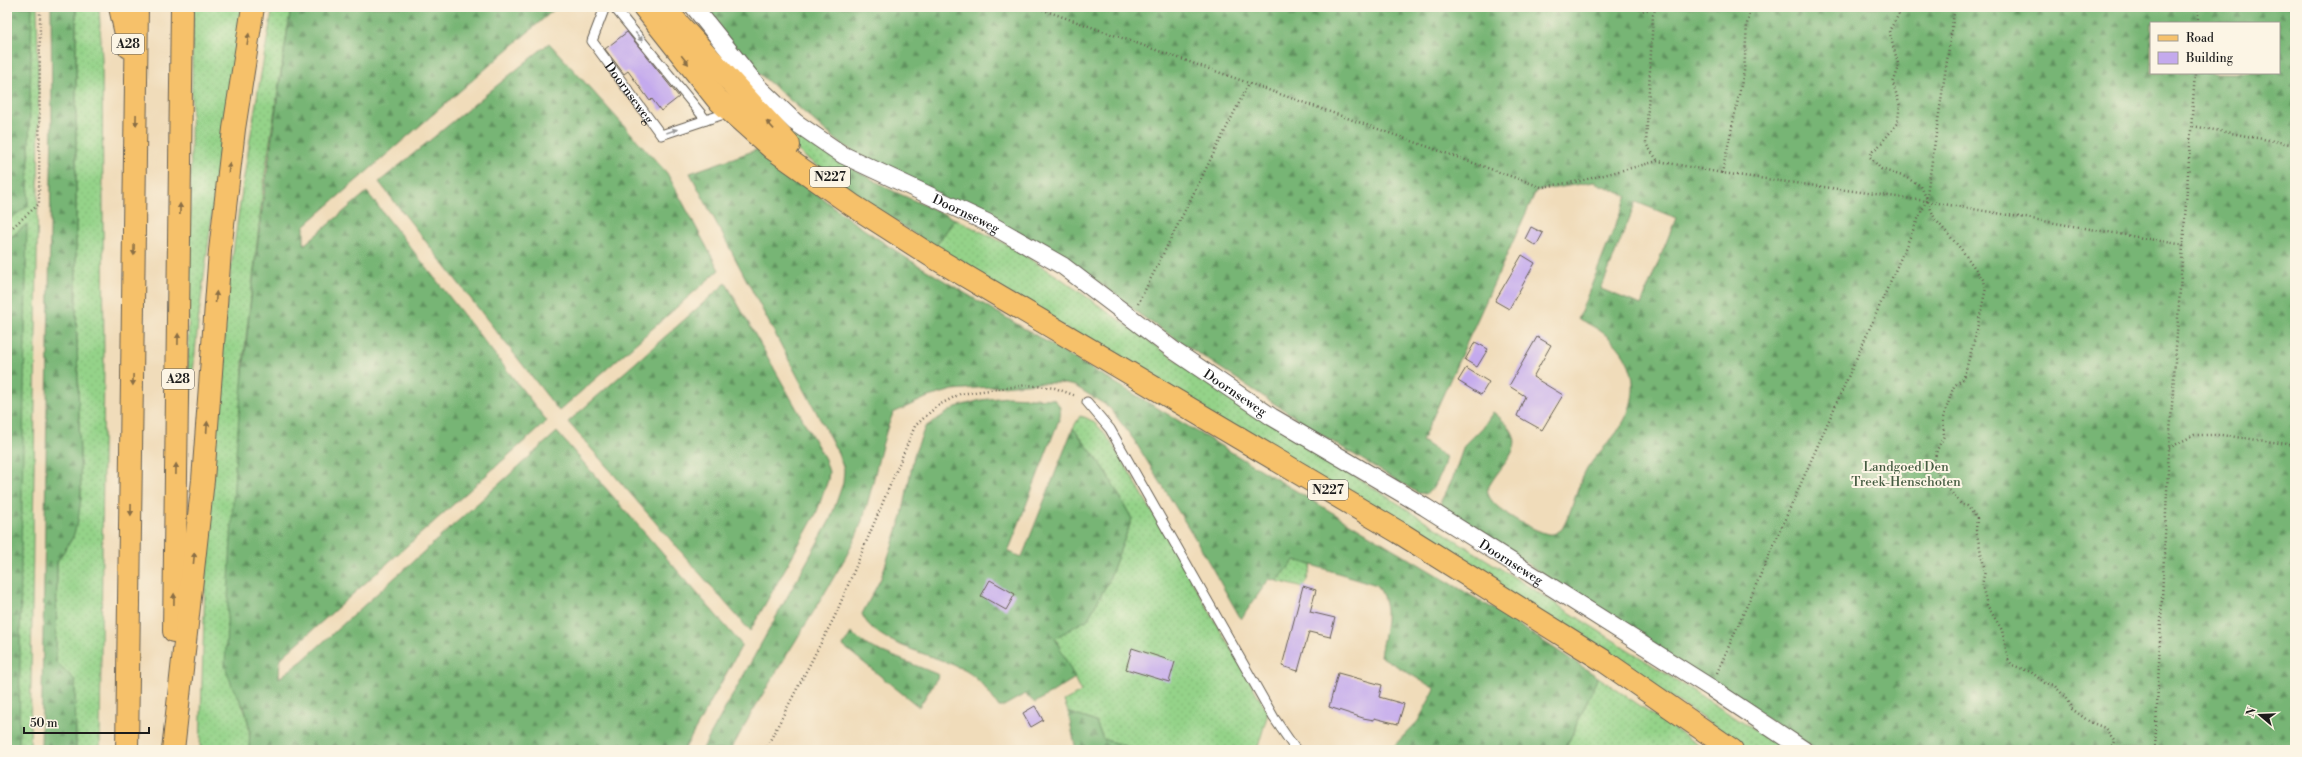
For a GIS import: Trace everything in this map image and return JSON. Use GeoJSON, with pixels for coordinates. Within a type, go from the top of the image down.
{"type":"FeatureCollection","features":[{"type":"Feature","properties":{"kind":"main road","name":"A28"},"geometry":{"type":"LineString","coordinates":[[120,7],[137,81]]}},
{"type":"Feature","properties":{"kind":"main road","name":"A28"},"geometry":{"type":"LineString","coordinates":[[127,750],[137,7]]}},
{"type":"Feature","properties":{"kind":"main road","name":"A28"},"geometry":{"type":"LineString","coordinates":[[172,750],[182,7]]}},
{"type":"Feature","properties":{"kind":"main road","name":"A28"},"geometry":{"type":"LineString","coordinates":[[172,750],[203,480],[220,251],[234,129],[254,7]]}},
{"type":"Feature","properties":{"kind":"main road","name":"N227"},"geometry":{"type":"LineString","coordinates":[[644,7],[717,99],[734,101]]}},
{"type":"Feature","properties":{"kind":"main road","name":"N227"},"geometry":{"type":"LineString","coordinates":[[663,7],[734,101],[930,255],[1400,533],[1604,661],[1732,750]]}},
{"type":"Feature","properties":{"kind":"street","name":"Doornseweg"},"geometry":{"type":"LineString","coordinates":[[694,7],[759,88],[801,126],[842,155],[986,222],[1063,266],[1176,352],[1272,417],[1425,507],[1711,688],[1804,750]]}},
{"type":"Feature","properties":{"kind":"lane","name":"Doornseweg"},"geometry":{"type":"LineString","coordinates":[[605,7],[592,41],[661,135],[706,120],[734,101]]}},
{"type":"Feature","properties":{"kind":"lane"},"geometry":{"type":"LineString","coordinates":[[614,7],[706,120]]}},
{"type":"Feature","properties":{"kind":"lane"},"geometry":{"type":"LineString","coordinates":[[1087,402],[1110,429],[1274,718],[1296,750]]}},
{"type":"Feature","properties":{"kind":"path"},"geometry":{"type":"LineString","coordinates":[[7,232],[39,204],[40,7]]}},
{"type":"Feature","properties":{"kind":"path"},"geometry":{"type":"LineString","coordinates":[[1035,7],[1541,187],[1580,181],[1658,161],[1722,173],[1926,201],[2184,245]]}},
{"type":"Feature","properties":{"kind":"path"},"geometry":{"type":"LineString","coordinates":[[1636,7],[1642,11],[1657,8]]}},
{"type":"Feature","properties":{"kind":"path"},"geometry":{"type":"LineString","coordinates":[[1746,7],[1763,9],[1765,7]]}},
{"type":"Feature","properties":{"kind":"path"},"geometry":{"type":"LineString","coordinates":[[1903,7],[1889,31],[1899,67],[1893,83],[1900,106],[1897,124],[1878,148],[1873,150],[1870,157],[1881,169],[1905,177],[1921,186],[1926,201],[1935,219],[1961,249],[1973,268],[1984,281],[1986,288],[1975,338],[1963,379],[1954,386],[1943,418],[1944,436],[1937,450],[1934,462],[1937,473],[1962,505],[1967,506],[1977,518],[1976,530],[1985,571],[1982,585],[1987,605],[2002,630],[2008,659],[2012,665],[2031,672],[2045,683],[2054,686],[2065,697],[2072,709],[2090,722],[2105,728],[2115,741],[2112,750]]}},
{"type":"Feature","properties":{"kind":"path"},"geometry":{"type":"LineString","coordinates":[[1711,688],[1730,641],[1926,201],[1955,7]]}},
{"type":"Feature","properties":{"kind":"path"},"geometry":{"type":"LineString","coordinates":[[2198,7],[2198,22]]}},
{"type":"Feature","properties":{"kind":"path"},"geometry":{"type":"LineString","coordinates":[[1657,8],[1653,15],[1646,144],[1658,161]]}},
{"type":"Feature","properties":{"kind":"path"},"geometry":{"type":"LineString","coordinates":[[1722,173],[1744,72],[1747,24],[1751,8]]}},
{"type":"Feature","properties":{"kind":"path"},"geometry":{"type":"LineString","coordinates":[[2155,750],[2169,448],[2196,74]]}},
{"type":"Feature","properties":{"kind":"path"},"geometry":{"type":"LineString","coordinates":[[1132,318],[1249,83]]}},
{"type":"Feature","properties":{"kind":"path"},"geometry":{"type":"LineString","coordinates":[[2193,126],[2295,144]]}},
{"type":"Feature","properties":{"kind":"path"},"geometry":{"type":"LineString","coordinates":[[765,750],[835,616],[915,426],[937,406],[960,394],[1027,385],[1055,388],[1087,402]]}},
{"type":"Feature","properties":{"kind":"path"},"geometry":{"type":"LineString","coordinates":[[2169,448],[2194,435],[2221,435],[2295,445]]}},
{"type":"Feature","properties":{"kind":"green space"},"geometry":{"type":"Polygon","coordinates":[[[7,7],[37,7],[39,120],[30,750],[7,750],[7,7]]]}},
{"type":"Feature","properties":{"kind":"green space"},"geometry":{"type":"Polygon","coordinates":[[[7,7],[32,7],[28,206],[7,221],[7,7]]]}},
{"type":"Feature","properties":{"kind":"green space"},"geometry":{"type":"Polygon","coordinates":[[[51,7],[76,7],[76,304],[81,498],[78,521],[73,537],[57,562],[56,662],[75,680],[76,750],[41,750],[52,119],[51,7]]]}},
{"type":"Feature","properties":{"kind":"green space"},"geometry":{"type":"Polygon","coordinates":[[[76,7],[99,7],[102,59],[104,362],[100,750],[76,750],[75,680],[56,662],[57,562],[73,537],[81,498],[76,304],[76,7]]]}},
{"type":"Feature","properties":{"kind":"green space"},"geometry":{"type":"Polygon","coordinates":[[[193,7],[246,7],[224,126],[199,314],[187,431],[193,7]]]}},
{"type":"Feature","properties":{"kind":"green space"},"geometry":{"type":"Polygon","coordinates":[[[273,7],[291,7],[265,173],[243,364],[232,686],[241,702],[246,716],[249,732],[249,750],[200,750],[208,510],[219,367],[243,187],[273,7]]]}},
{"type":"Feature","properties":{"kind":"green space"},"geometry":{"type":"Polygon","coordinates":[[[291,7],[557,7],[304,226],[304,245],[367,192],[547,421],[280,659],[279,678],[302,661],[557,432],[742,645],[684,750],[249,750],[250,730],[245,709],[232,686],[225,666],[232,515],[240,402],[259,230],[291,7]]]}},
{"type":"Feature","properties":{"kind":"green space","name":"Landgoed Den Treek-Henschoten"},"geometry":{"type":"Polygon","coordinates":[[[695,7],[2295,7],[2295,750],[1815,750],[1441,508],[1441,501],[1452,480],[1464,446],[1483,427],[1493,412],[1506,423],[1513,433],[1515,442],[1508,459],[1488,488],[1488,495],[1501,509],[1521,523],[1548,534],[1556,533],[1562,529],[1587,469],[1621,426],[1629,409],[1633,392],[1632,376],[1628,362],[1608,337],[1594,327],[1578,319],[1627,196],[1594,182],[1536,191],[1422,441],[1446,457],[1437,482],[1426,494],[1418,493],[1328,439],[1140,315],[1119,297],[1069,263],[906,183],[841,144],[749,65],[695,7]],[[1636,202],[1601,289],[1641,305],[1676,218],[1636,202]]]}},
{"type":"Feature","properties":{"kind":"green space"},"geometry":{"type":"Polygon","coordinates":[[[549,43],[667,173],[719,270],[559,411],[379,182],[549,43]]]}},
{"type":"Feature","properties":{"kind":"green space"},"geometry":{"type":"Polygon","coordinates":[[[730,88],[801,133],[848,166],[838,181],[805,157],[730,88]]]}},
{"type":"Feature","properties":{"kind":"green space"},"geometry":{"type":"Polygon","coordinates":[[[759,149],[853,222],[908,259],[1497,611],[1598,677],[1565,750],[1390,750],[1418,721],[1435,689],[1380,656],[1385,628],[1386,611],[1385,602],[1377,585],[1295,560],[1277,581],[1269,579],[1241,619],[1195,538],[1134,440],[1109,407],[1075,386],[1060,383],[1038,383],[953,390],[928,397],[893,413],[882,445],[866,509],[854,541],[843,562],[764,692],[731,750],[702,750],[830,520],[843,483],[844,470],[838,453],[690,173],[759,149]]]}},
{"type":"Feature","properties":{"kind":"green space"},"geometry":{"type":"Polygon","coordinates":[[[848,166],[893,191],[955,219],[934,248],[838,181],[848,166]]]}},
{"type":"Feature","properties":{"kind":"green space"},"geometry":{"type":"Polygon","coordinates":[[[955,219],[1010,246],[1060,278],[1163,351],[1290,435],[1786,750],[1750,750],[1677,701],[934,248],[955,219]]]}},
{"type":"Feature","properties":{"kind":"green space"},"geometry":{"type":"Polygon","coordinates":[[[27,224],[19,750],[7,750],[7,240],[27,224]]]}},
{"type":"Feature","properties":{"kind":"green space"},"geometry":{"type":"Polygon","coordinates":[[[726,283],[825,459],[829,472],[828,480],[816,514],[750,631],[568,422],[726,283]]]}},
{"type":"Feature","properties":{"kind":"green space"},"geometry":{"type":"Polygon","coordinates":[[[1007,397],[1053,399],[1060,406],[1060,417],[1008,552],[1022,557],[1073,428],[1104,468],[1132,519],[1108,582],[1088,619],[1055,638],[1075,678],[1035,703],[1025,694],[1002,707],[999,707],[984,687],[971,674],[953,665],[907,648],[879,634],[869,625],[862,614],[881,578],[902,516],[914,455],[925,427],[956,407],[981,400],[1007,397]]]}},
{"type":"Feature","properties":{"kind":"green space"},"geometry":{"type":"Polygon","coordinates":[[[1080,416],[1095,423],[1113,445],[1268,713],[1257,750],[1137,750],[1103,739],[1096,722],[1068,712],[1064,701],[1081,692],[1055,638],[1088,618],[1108,582],[1132,519],[1104,468],[1073,428],[1080,416]]]}},
{"type":"Feature","properties":{"kind":"green space"},"geometry":{"type":"Polygon","coordinates":[[[1295,560],[1312,565],[1304,588],[1277,581],[1295,560]]]}},
{"type":"Feature","properties":{"kind":"green space"},"geometry":{"type":"Polygon","coordinates":[[[851,633],[868,646],[939,675],[919,707],[843,646],[851,633]]]}},
{"type":"Feature","properties":{"kind":"green space"},"geometry":{"type":"Polygon","coordinates":[[[1598,677],[1705,750],[1565,750],[1598,677]]]}},
{"type":"Feature","properties":{"kind":"green space"},"geometry":{"type":"Polygon","coordinates":[[[1068,712],[1096,722],[1103,739],[1137,750],[1076,750],[1068,712]]]}},
{"type":"Feature","properties":{"kind":"building"},"geometry":{"type":"Polygon","coordinates":[[[627,32],[679,97],[661,111],[652,99],[650,101],[628,71],[624,74],[605,49],[627,32]]]}},
{"type":"Feature","properties":{"kind":"building"},"geometry":{"type":"Polygon","coordinates":[[[1531,227],[1543,233],[1536,246],[1525,239],[1531,227]]]}},
{"type":"Feature","properties":{"kind":"building"},"geometry":{"type":"Polygon","coordinates":[[[1522,255],[1535,263],[1509,309],[1495,301],[1522,255]]]}},
{"type":"Feature","properties":{"kind":"building"},"geometry":{"type":"Polygon","coordinates":[[[1537,337],[1551,345],[1533,377],[1563,395],[1542,430],[1517,416],[1525,396],[1509,386],[1537,337]]]}},
{"type":"Feature","properties":{"kind":"building"},"geometry":{"type":"Polygon","coordinates":[[[1475,342],[1488,349],[1477,367],[1465,360],[1475,342]]]}},
{"type":"Feature","properties":{"kind":"building"},"geometry":{"type":"Polygon","coordinates":[[[1466,368],[1489,382],[1481,395],[1458,381],[1466,368]]]}},
{"type":"Feature","properties":{"kind":"building"},"geometry":{"type":"Polygon","coordinates":[[[990,580],[1015,594],[1006,610],[981,596],[990,580]]]}},
{"type":"Feature","properties":{"kind":"building"},"geometry":{"type":"Polygon","coordinates":[[[1303,586],[1316,590],[1310,612],[1335,618],[1330,637],[1309,632],[1298,671],[1282,666],[1303,586]]]}},
{"type":"Feature","properties":{"kind":"building"},"geometry":{"type":"Polygon","coordinates":[[[1132,648],[1175,662],[1169,682],[1126,669],[1132,648]]]}},
{"type":"Feature","properties":{"kind":"building"},"geometry":{"type":"Polygon","coordinates":[[[1338,673],[1382,685],[1379,697],[1404,704],[1398,724],[1374,718],[1374,720],[1363,718],[1329,707],[1338,673]]]}},
{"type":"Feature","properties":{"kind":"building"},"geometry":{"type":"Polygon","coordinates":[[[1035,706],[1043,720],[1031,727],[1023,713],[1035,706]]]}}]}
